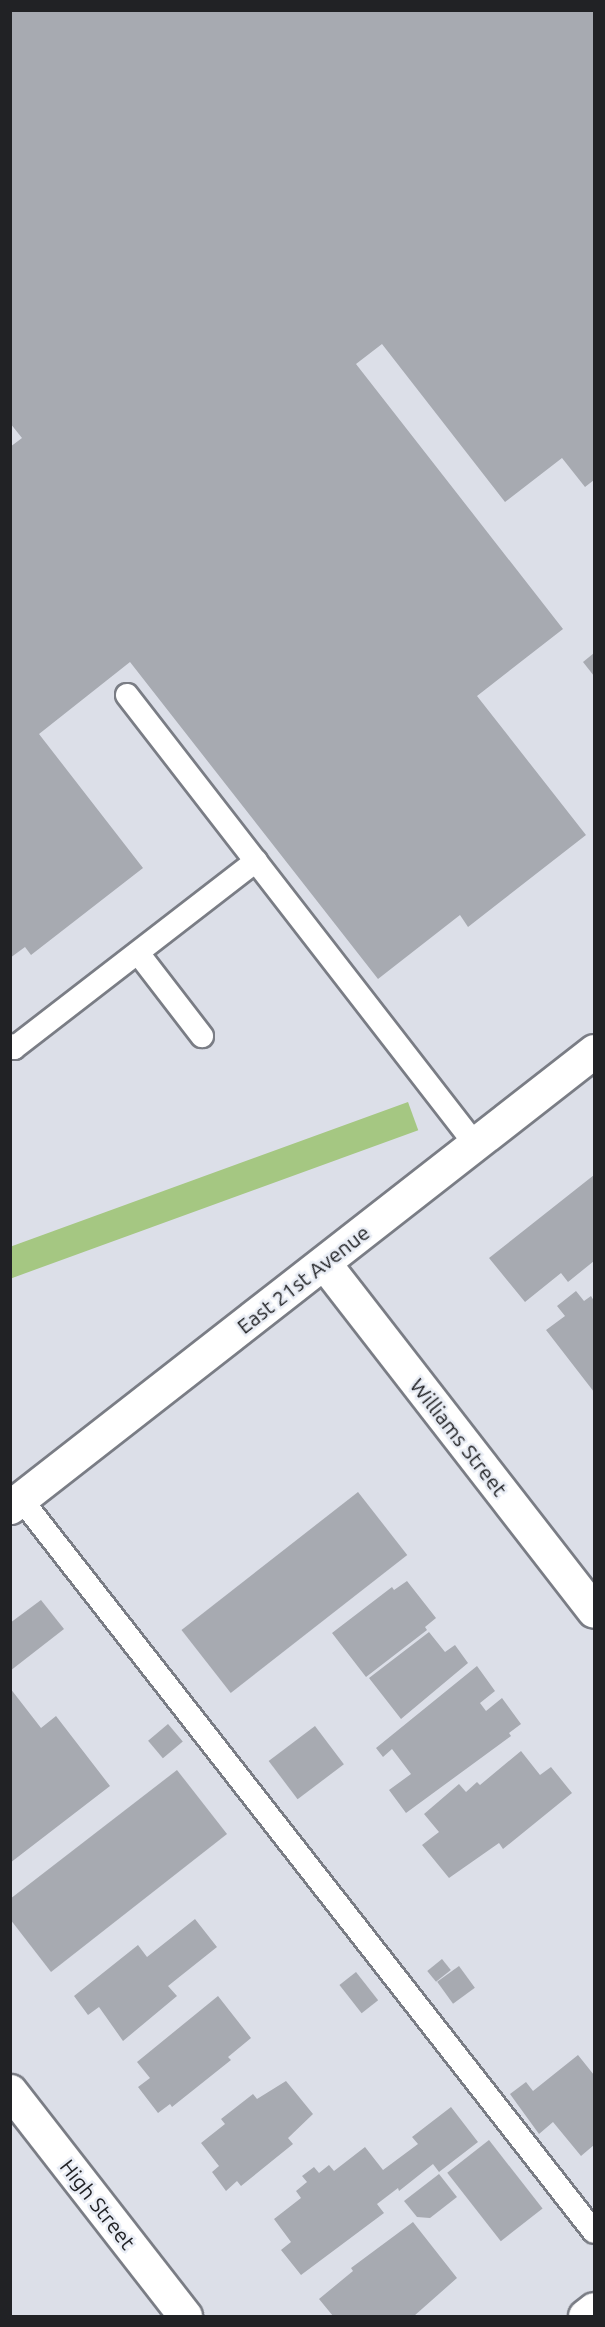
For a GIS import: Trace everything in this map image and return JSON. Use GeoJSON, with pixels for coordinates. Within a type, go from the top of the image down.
{"type":"FeatureCollection","features":[{"type":"Feature","properties":{"kind":"street","name":"East 21st Avenue"},"geometry":{"type":"LineString","coordinates":[[16,1502],[594,1051]]}},
{"type":"Feature","properties":{"kind":"street","name":"Williams Street"},"geometry":{"type":"LineString","coordinates":[[324,1263],[594,1611]]}},
{"type":"Feature","properties":{"kind":"street","name":"High Street"},"geometry":{"type":"LineString","coordinates":[[10,2091],[185,2316]]}},
{"type":"Feature","properties":{"kind":"street"},"geometry":{"type":"LineString","coordinates":[[585,2316],[594,2309]]}},
{"type":"Feature","properties":{"kind":"lane"},"geometry":{"type":"LineString","coordinates":[[127,694],[476,1144]]}},
{"type":"Feature","properties":{"kind":"lane"},"geometry":{"type":"LineString","coordinates":[[10,1045],[14,1048],[256,861]]}},
{"type":"Feature","properties":{"kind":"lane"},"geometry":{"type":"LineString","coordinates":[[138,953],[202,1036]]}},
{"type":"Feature","properties":{"kind":"lane"},"geometry":{"type":"LineString","coordinates":[[16,1502],[594,2232]]}},
{"type":"Feature","properties":{"kind":"green space"},"geometry":{"type":"Polygon","coordinates":[[[408,1102],[418,1130],[10,1279],[10,1247],[408,1102]]]}},
{"type":"Feature","properties":{"kind":"building"},"geometry":{"type":"Polygon","coordinates":[[[10,10],[594,10],[594,480],[585,487],[562,458],[505,502],[382,344],[356,364],[563,629],[477,696],[586,835],[468,927],[460,915],[378,979],[130,662],[39,734],[143,868],[31,955],[25,947],[10,958],[10,447],[22,438],[10,423],[10,10]]]}},
{"type":"Feature","properties":{"kind":"building"},"geometry":{"type":"Polygon","coordinates":[[[594,653],[594,676],[583,662],[594,653]]]}},
{"type":"Feature","properties":{"kind":"building"},"geometry":{"type":"Polygon","coordinates":[[[594,1175],[594,1261],[568,1282],[561,1273],[525,1302],[489,1258],[594,1175]]]}},
{"type":"Feature","properties":{"kind":"building"},"geometry":{"type":"Polygon","coordinates":[[[576,1291],[584,1301],[591,1296],[594,1301],[594,1392],[546,1330],[565,1316],[557,1306],[576,1291]]]}},
{"type":"Feature","properties":{"kind":"building"},"geometry":{"type":"Polygon","coordinates":[[[358,1492],[407,1555],[231,1693],[181,1630],[358,1492]]]}},
{"type":"Feature","properties":{"kind":"building"},"geometry":{"type":"Polygon","coordinates":[[[407,1581],[436,1618],[425,1627],[427,1630],[366,1677],[332,1633],[392,1587],[394,1590],[407,1581]]]}},
{"type":"Feature","properties":{"kind":"building"},"geometry":{"type":"Polygon","coordinates":[[[41,1600],[64,1629],[10,1671],[10,1623],[41,1600]]]}},
{"type":"Feature","properties":{"kind":"building"},"geometry":{"type":"Polygon","coordinates":[[[429,1632],[445,1652],[455,1645],[468,1663],[401,1719],[369,1678],[429,1632]]]}},
{"type":"Feature","properties":{"kind":"building"},"geometry":{"type":"Polygon","coordinates":[[[477,1666],[495,1691],[480,1703],[486,1711],[502,1698],[521,1724],[509,1733],[511,1736],[406,1813],[389,1790],[411,1774],[392,1749],[383,1757],[376,1748],[477,1666]]]}},
{"type":"Feature","properties":{"kind":"building"},"geometry":{"type":"Polygon","coordinates":[[[10,1688],[41,1728],[56,1716],[110,1786],[10,1863],[10,1688]]]}},
{"type":"Feature","properties":{"kind":"building"},"geometry":{"type":"Polygon","coordinates":[[[168,1724],[183,1742],[163,1758],[148,1741],[168,1724]]]}},
{"type":"Feature","properties":{"kind":"building"},"geometry":{"type":"Polygon","coordinates":[[[315,1726],[344,1764],[298,1799],[269,1761],[315,1726]]]}},
{"type":"Feature","properties":{"kind":"building"},"geometry":{"type":"Polygon","coordinates":[[[521,1751],[540,1775],[551,1767],[572,1793],[503,1849],[499,1843],[449,1878],[422,1845],[439,1832],[424,1814],[459,1784],[466,1792],[477,1782],[480,1785],[521,1751]]]}},
{"type":"Feature","properties":{"kind":"building"},"geometry":{"type":"Polygon","coordinates":[[[177,1770],[227,1834],[51,1972],[10,1919],[10,1899],[177,1770]]]}},
{"type":"Feature","properties":{"kind":"building"},"geometry":{"type":"Polygon","coordinates":[[[195,1919],[217,1947],[168,1986],[177,1996],[123,2041],[99,2007],[88,2015],[74,1996],[138,1945],[147,1957],[195,1919]]]}},
{"type":"Feature","properties":{"kind":"building"},"geometry":{"type":"Polygon","coordinates":[[[442,1959],[451,1970],[436,1982],[427,1971],[442,1959]]]}},
{"type":"Feature","properties":{"kind":"building"},"geometry":{"type":"Polygon","coordinates":[[[459,1966],[475,1988],[453,2004],[437,1982],[459,1966]]]}},
{"type":"Feature","properties":{"kind":"building"},"geometry":{"type":"Polygon","coordinates":[[[356,1972],[378,2000],[362,2013],[339,1985],[356,1972]]]}},
{"type":"Feature","properties":{"kind":"building"},"geometry":{"type":"Polygon","coordinates":[[[218,1996],[251,2038],[228,2057],[231,2060],[172,2107],[170,2104],[158,2113],[138,2087],[150,2078],[137,2062],[218,1996]]]}},
{"type":"Feature","properties":{"kind":"building"},"geometry":{"type":"Polygon","coordinates":[[[578,2055],[594,2075],[594,2145],[581,2156],[553,2122],[539,2134],[510,2094],[526,2082],[533,2091],[578,2055]]]}},
{"type":"Feature","properties":{"kind":"building"},"geometry":{"type":"Polygon","coordinates":[[[286,2081],[313,2114],[288,2138],[293,2144],[241,2186],[237,2181],[226,2191],[212,2172],[219,2166],[201,2143],[225,2124],[221,2119],[253,2094],[257,2099],[286,2081]]]}},
{"type":"Feature","properties":{"kind":"building"},"geometry":{"type":"Polygon","coordinates":[[[451,2107],[478,2142],[439,2172],[433,2164],[399,2191],[398,2188],[377,2204],[384,2213],[301,2275],[281,2250],[291,2242],[274,2219],[301,2198],[296,2191],[307,2182],[302,2176],[314,2167],[319,2173],[329,2165],[334,2171],[365,2147],[383,2170],[418,2144],[412,2137],[451,2107]]]}},
{"type":"Feature","properties":{"kind":"building"},"geometry":{"type":"Polygon","coordinates":[[[489,2140],[543,2209],[501,2241],[447,2173],[489,2140]]]}},
{"type":"Feature","properties":{"kind":"building"},"geometry":{"type":"Polygon","coordinates":[[[439,2174],[457,2197],[430,2218],[417,2217],[404,2201],[439,2174]]]}},
{"type":"Feature","properties":{"kind":"building"},"geometry":{"type":"Polygon","coordinates":[[[413,2222],[457,2278],[414,2316],[333,2316],[319,2299],[353,2271],[351,2268],[413,2222]]]}}]}
